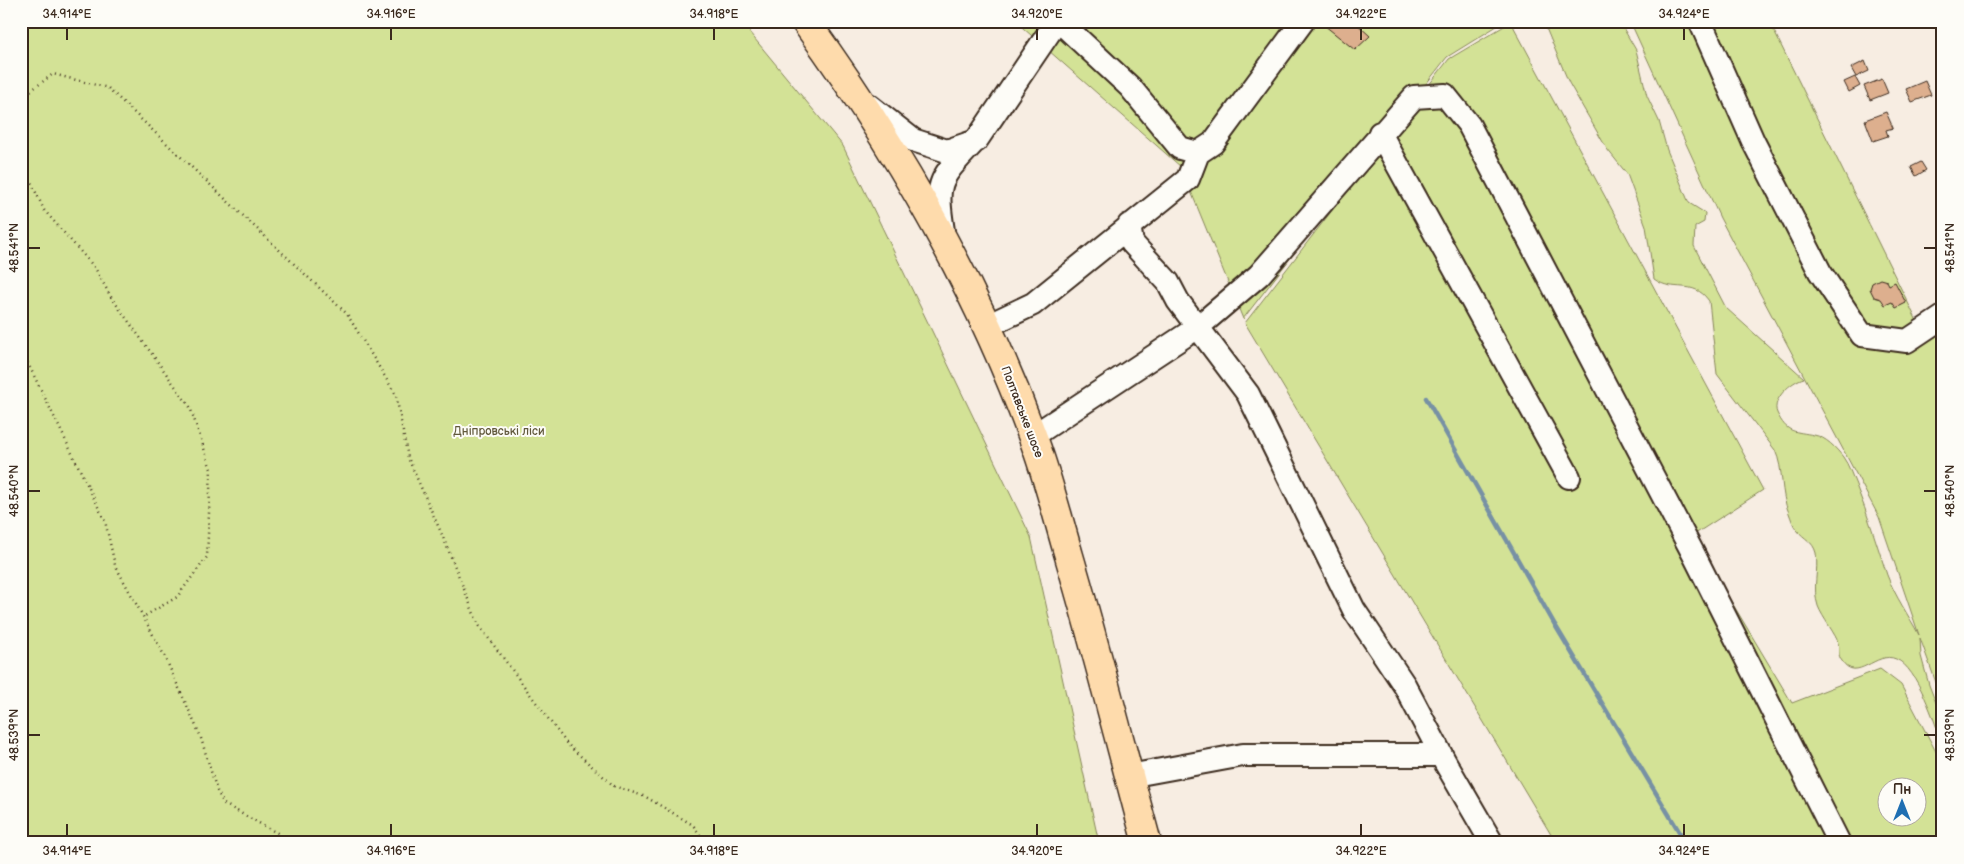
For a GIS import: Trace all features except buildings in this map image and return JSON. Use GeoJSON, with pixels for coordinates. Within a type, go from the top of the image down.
{"type":"FeatureCollection","features":[{"type":"Feature","properties":{"kind":"main road","name":"Полтавське шосе"},"geometry":{"type":"LineString","coordinates":[[805,21],[861,99],[944,237],[987,326],[1033,436],[1078,586],[1147,843]]}},
{"type":"Feature","properties":{"kind":"lane"},"geometry":{"type":"LineString","coordinates":[[944,237],[937,197],[944,176],[976,141],[1058,21],[1130,87],[1180,148],[1198,153]]}},
{"type":"Feature","properties":{"kind":"lane"},"geometry":{"type":"LineString","coordinates":[[987,326],[1034,304],[1188,179],[1198,153],[1213,143],[1303,21]]}},
{"type":"Feature","properties":{"kind":"lane"},"geometry":{"type":"LineString","coordinates":[[1700,21],[1753,141],[1820,272],[1862,335],[1907,341],[1943,317]]}},
{"type":"Feature","properties":{"kind":"lane"},"geometry":{"type":"LineString","coordinates":[[1033,436],[1198,327],[1259,274],[1380,133],[1414,97],[1445,95],[1469,125],[1694,555],[1839,843]]}},
{"type":"Feature","properties":{"kind":"lane"},"geometry":{"type":"LineString","coordinates":[[861,99],[913,140],[947,151],[976,141]]}},
{"type":"Feature","properties":{"kind":"lane"},"geometry":{"type":"LineString","coordinates":[[1380,133],[1569,477]]}},
{"type":"Feature","properties":{"kind":"lane"},"geometry":{"type":"LineString","coordinates":[[1129,225],[1132,243],[1168,282],[1178,301],[1248,394],[1354,610],[1405,686],[1441,755],[1492,843]]}},
{"type":"Feature","properties":{"kind":"lane"},"geometry":{"type":"LineString","coordinates":[[1129,776],[1243,755],[1441,755]]}},
{"type":"Feature","properties":{"kind":"path"},"geometry":{"type":"LineString","coordinates":[[21,92],[30,92],[53,74],[108,88],[347,314],[396,395],[408,458],[443,537],[478,624],[567,744],[614,786],[646,797],[693,825],[706,843]]}},
{"type":"Feature","properties":{"kind":"path"},"geometry":{"type":"LineString","coordinates":[[21,160],[44,210],[95,268],[111,297],[190,407],[212,469],[207,557],[177,597],[143,617]]}},
{"type":"Feature","properties":{"kind":"path"},"geometry":{"type":"LineString","coordinates":[[21,350],[105,521],[115,565],[164,655],[200,735],[217,792],[224,804],[279,834],[284,843]]}},
{"type":"Feature","properties":{"kind":"green space","name":"Дніпровські ліси"},"geometry":{"type":"Polygon","coordinates":[[[21,21],[740,21],[843,146],[1031,537],[1099,843],[21,843],[21,21]]]}},
{"type":"Feature","properties":{"kind":"green space"},"geometry":{"type":"Polygon","coordinates":[[[1015,21],[1505,21],[1447,57],[1243,319],[1181,167],[1015,21]]]}},
{"type":"Feature","properties":{"kind":"green space"},"geometry":{"type":"Polygon","coordinates":[[[1543,21],[1619,21],[1636,50],[1647,96],[1659,121],[1667,150],[1689,203],[1705,213],[1704,222],[1695,227],[1694,246],[1726,308],[1804,378],[1784,391],[1777,402],[1777,413],[1788,428],[1827,440],[1845,460],[1860,496],[1890,583],[1919,635],[1879,517],[1720,218],[1630,21],[1769,21],[1917,321],[1943,306],[1943,702],[1920,638],[1921,656],[1929,685],[1936,703],[1943,713],[1943,745],[1925,698],[1912,673],[1904,664],[1889,657],[1854,669],[1848,667],[1840,659],[1837,640],[1816,599],[1816,553],[1811,543],[1797,530],[1792,522],[1784,498],[1780,465],[1775,450],[1717,374],[1709,301],[1696,290],[1669,286],[1654,279],[1646,226],[1627,174],[1607,149],[1569,83],[1543,21]]]}},
{"type":"Feature","properties":{"kind":"green space"},"geometry":{"type":"Polygon","coordinates":[[[1511,22],[1763,490],[1692,536],[1792,703],[1880,669],[1901,685],[1943,765],[1943,843],[1556,843],[1245,323],[1449,59],[1511,22]]]}},
{"type":"Feature","properties":{"kind":"waterway"},"geometry":{"type":"LineString","coordinates":[[1426,398],[1555,625],[1686,843]]}}]}
